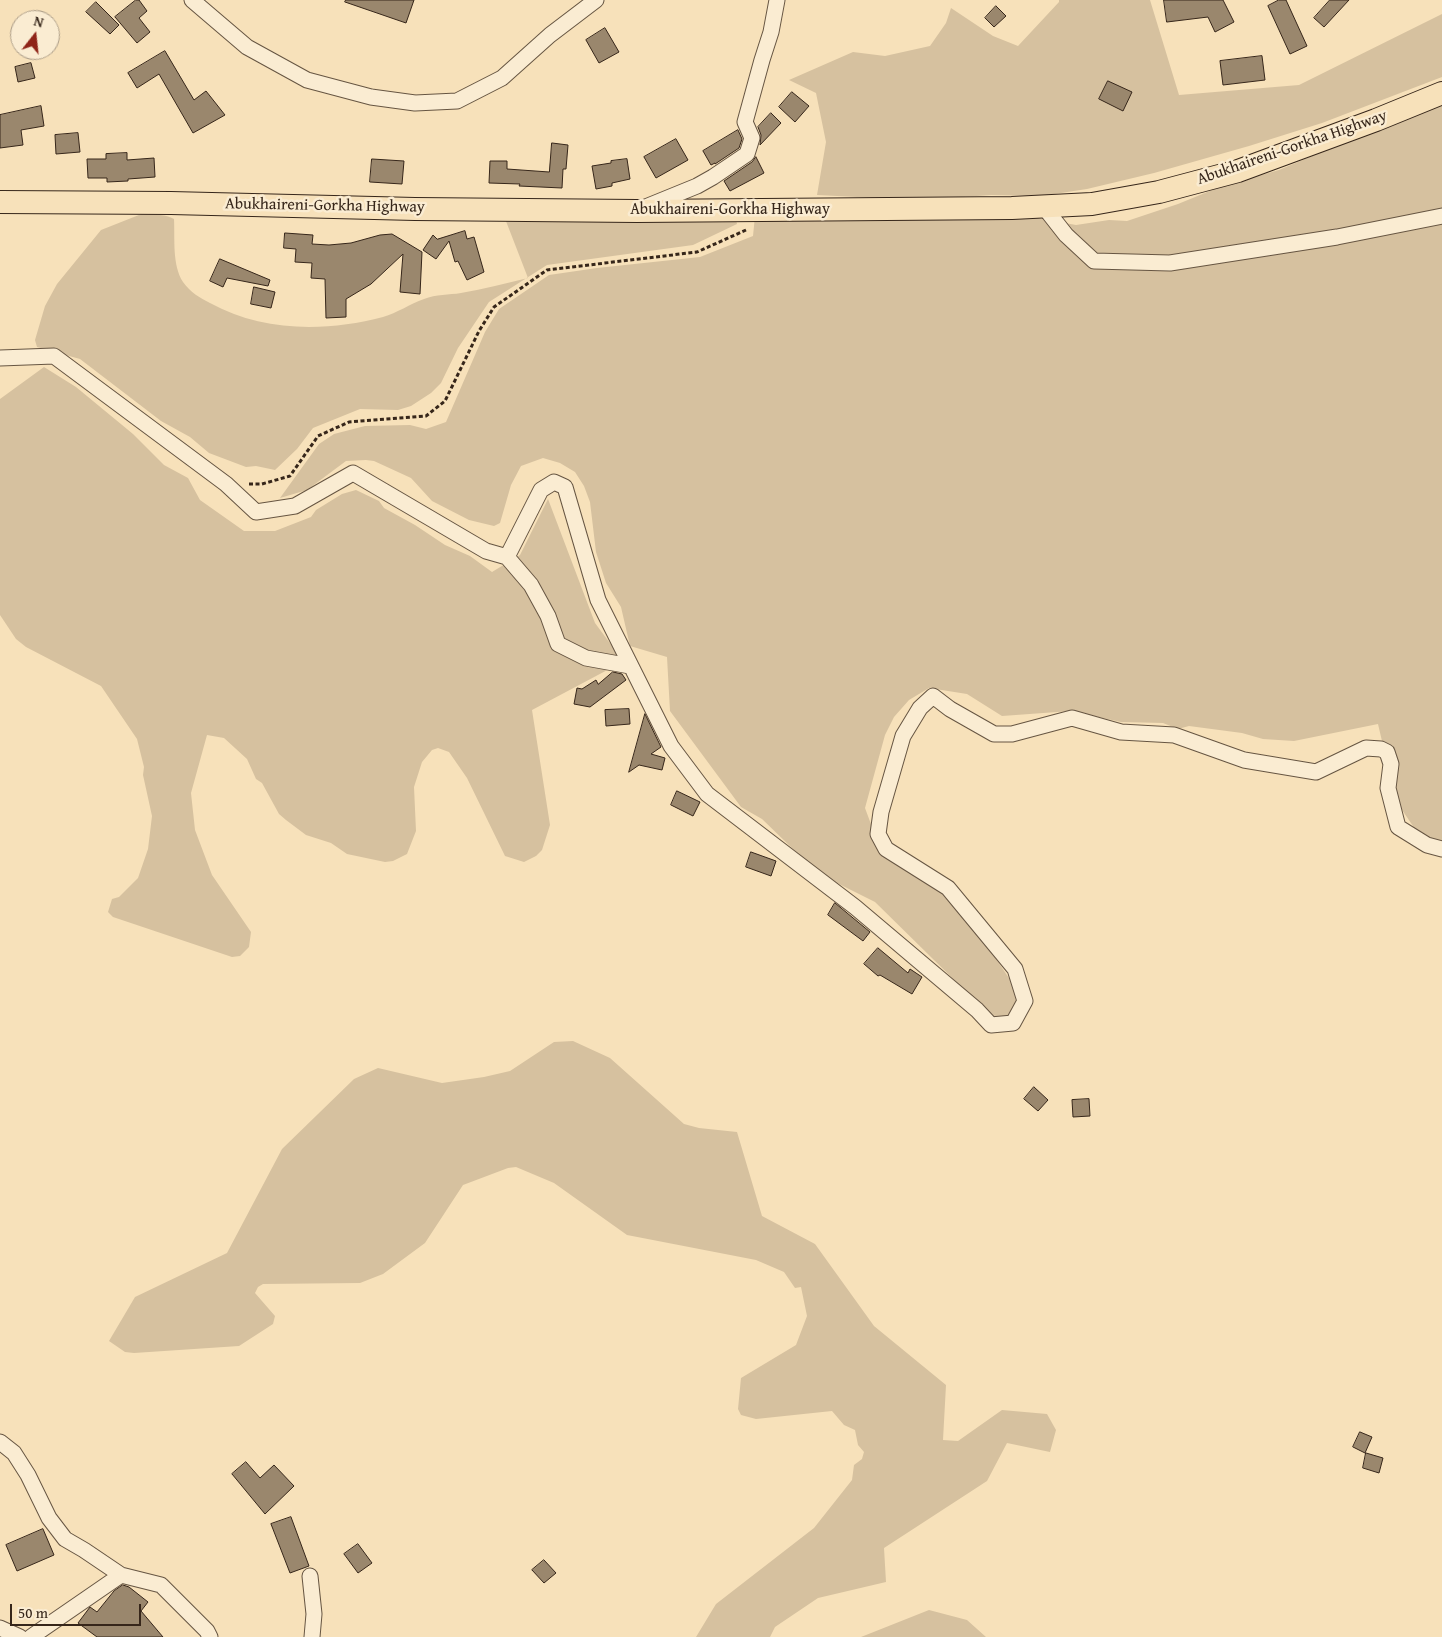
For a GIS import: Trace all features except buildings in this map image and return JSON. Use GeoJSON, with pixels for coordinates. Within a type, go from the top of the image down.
{"type":"FeatureCollection","features":[{"type":"Feature","properties":{"kind":"main road","name":"Abukhaireni-Gorkha Highway"},"geometry":{"type":"LineString","coordinates":[[0,202],[637,211],[1044,207],[1102,202],[1159,192],[1238,171],[1376,120],[1442,93]]}},
{"type":"Feature","properties":{"kind":"street"},"geometry":{"type":"LineString","coordinates":[[192,0],[247,47],[307,80],[371,96],[415,103],[457,101],[502,78],[550,34],[596,0]]}},
{"type":"Feature","properties":{"kind":"street"},"geometry":{"type":"LineString","coordinates":[[637,211],[697,186],[748,154],[752,138],[745,122],[771,32],[777,0]]}},
{"type":"Feature","properties":{"kind":"street"},"geometry":{"type":"LineString","coordinates":[[1044,207],[1066,236],[1094,261],[1170,263],[1337,237],[1442,216]]}},
{"type":"Feature","properties":{"kind":"street"},"geometry":{"type":"LineString","coordinates":[[0,358],[54,356],[226,484],[256,512],[295,506],[353,473],[486,551],[507,557],[531,585],[548,616],[558,644],[586,658],[630,666]]}},
{"type":"Feature","properties":{"kind":"street"},"geometry":{"type":"LineString","coordinates":[[507,557],[542,490],[554,482],[565,487],[598,600],[671,746],[707,794],[855,907],[977,1010],[991,1025],[1013,1023],[1025,1001],[1015,969],[948,888],[886,849],[878,834],[880,812],[903,736],[920,708],[934,696],[950,710],[994,734],[1012,734],[1072,718],[1121,732],[1174,736],[1244,760],[1316,772],[1366,748],[1381,750],[1387,752],[1391,764],[1388,788],[1398,827],[1427,845],[1442,849]]}},
{"type":"Feature","properties":{"kind":"street"},"geometry":{"type":"LineString","coordinates":[[0,1442],[14,1453],[28,1475],[49,1518],[65,1539],[121,1575],[161,1585],[207,1631],[210,1637]]}},
{"type":"Feature","properties":{"kind":"street"},"geometry":{"type":"LineString","coordinates":[[31,1637],[121,1575]]}},
{"type":"Feature","properties":{"kind":"street"},"geometry":{"type":"LineString","coordinates":[[310,1576],[314,1614],[312,1637]]}},
{"type":"Feature","properties":{"kind":"street"},"geometry":{"type":"LineString","coordinates":[[0,1628],[20,1637]]}},
{"type":"Feature","properties":{"kind":"path"},"geometry":{"type":"LineString","coordinates":[[226,484],[262,484],[290,476],[318,436],[348,422],[426,416],[445,401],[479,331],[494,307],[547,270],[697,252],[748,229],[738,211]]}},
{"type":"Feature","properties":{"kind":"shaded area"},"geometry":{"type":"Polygon","coordinates":[[[1059,0],[1150,0],[1179,95],[1299,85],[1442,14],[1442,77],[1322,123],[1154,173],[1087,189],[1041,196],[991,195],[918,200],[817,195],[826,142],[816,93],[789,80],[853,52],[885,56],[930,46],[946,23],[951,8],[993,36],[1018,46],[1059,0]]]}},
{"type":"Feature","properties":{"kind":"shaded area"},"geometry":{"type":"Polygon","coordinates":[[[1442,101],[1442,844],[1415,829],[1396,801],[1378,724],[1294,741],[1263,739],[1242,733],[1189,726],[1178,729],[1163,723],[1121,722],[1071,711],[1002,716],[967,694],[929,688],[909,700],[894,717],[885,735],[865,808],[882,854],[946,893],[992,953],[1015,987],[1019,1001],[1011,1018],[994,1019],[875,902],[827,878],[762,819],[741,807],[670,711],[667,657],[630,646],[621,607],[606,583],[596,552],[590,502],[584,486],[575,472],[560,463],[543,458],[521,466],[511,485],[500,523],[494,526],[469,520],[432,501],[411,478],[374,461],[346,461],[307,490],[280,498],[319,444],[334,434],[365,426],[410,425],[426,429],[446,422],[485,332],[499,309],[549,275],[700,257],[753,236],[755,216],[1005,212],[1076,225],[1109,220],[1127,221],[1178,204],[1222,186],[1279,170],[1442,101]]]}},
{"type":"Feature","properties":{"kind":"shaded area"},"geometry":{"type":"Polygon","coordinates":[[[144,213],[174,219],[177,268],[183,282],[192,292],[230,313],[251,320],[273,324],[317,327],[361,322],[383,317],[429,297],[456,294],[526,279],[489,302],[458,348],[441,383],[431,393],[411,406],[398,410],[360,409],[313,428],[297,449],[275,470],[256,466],[246,467],[209,453],[190,437],[161,421],[80,359],[37,347],[35,340],[45,306],[57,284],[101,230],[144,213]]]}},
{"type":"Feature","properties":{"kind":"shaded area"},"geometry":{"type":"Polygon","coordinates":[[[735,215],[737,224],[693,245],[547,265],[528,277],[504,216],[735,215]]]}},
{"type":"Feature","properties":{"kind":"shaded area"},"geometry":{"type":"Polygon","coordinates":[[[44,367],[76,387],[133,434],[164,465],[188,478],[200,500],[244,531],[275,531],[311,517],[316,510],[342,494],[356,490],[379,501],[384,508],[415,525],[445,545],[470,556],[492,572],[520,555],[548,499],[595,623],[629,669],[613,667],[532,710],[550,825],[542,850],[536,856],[524,862],[505,856],[467,778],[449,752],[438,748],[432,750],[422,762],[414,787],[416,831],[407,854],[393,861],[385,862],[347,854],[331,843],[306,835],[286,820],[279,814],[262,783],[256,779],[247,759],[224,738],[207,735],[191,793],[195,830],[212,875],[251,932],[249,947],[240,956],[232,957],[113,917],[108,912],[112,899],[119,897],[138,878],[148,849],[152,816],[143,775],[144,767],[137,739],[101,686],[26,647],[16,639],[0,615],[0,399],[44,367]]]}},
{"type":"Feature","properties":{"kind":"shaded area"},"geometry":{"type":"Polygon","coordinates":[[[573,1041],[610,1058],[684,1124],[699,1128],[737,1132],[762,1216],[815,1244],[874,1326],[946,1385],[943,1440],[958,1441],[1002,1410],[1047,1414],[1056,1430],[1050,1452],[1007,1443],[987,1481],[884,1548],[886,1582],[818,1598],[775,1627],[770,1637],[696,1637],[716,1604],[814,1528],[852,1480],[854,1465],[862,1459],[864,1452],[858,1445],[855,1430],[844,1425],[832,1411],[756,1419],[741,1415],[738,1409],[741,1378],[796,1345],[807,1316],[801,1287],[795,1288],[784,1272],[756,1260],[627,1235],[554,1183],[516,1167],[508,1168],[463,1185],[425,1243],[383,1274],[360,1283],[263,1284],[258,1287],[255,1293],[275,1316],[273,1324],[239,1346],[134,1353],[125,1352],[109,1341],[135,1297],[227,1253],[282,1149],[354,1079],[378,1068],[442,1083],[484,1077],[510,1071],[554,1042],[573,1041]]]}},
{"type":"Feature","properties":{"kind":"shaded area"},"geometry":{"type":"Polygon","coordinates":[[[929,1610],[967,1620],[986,1637],[861,1637],[929,1610]]]}}]}
